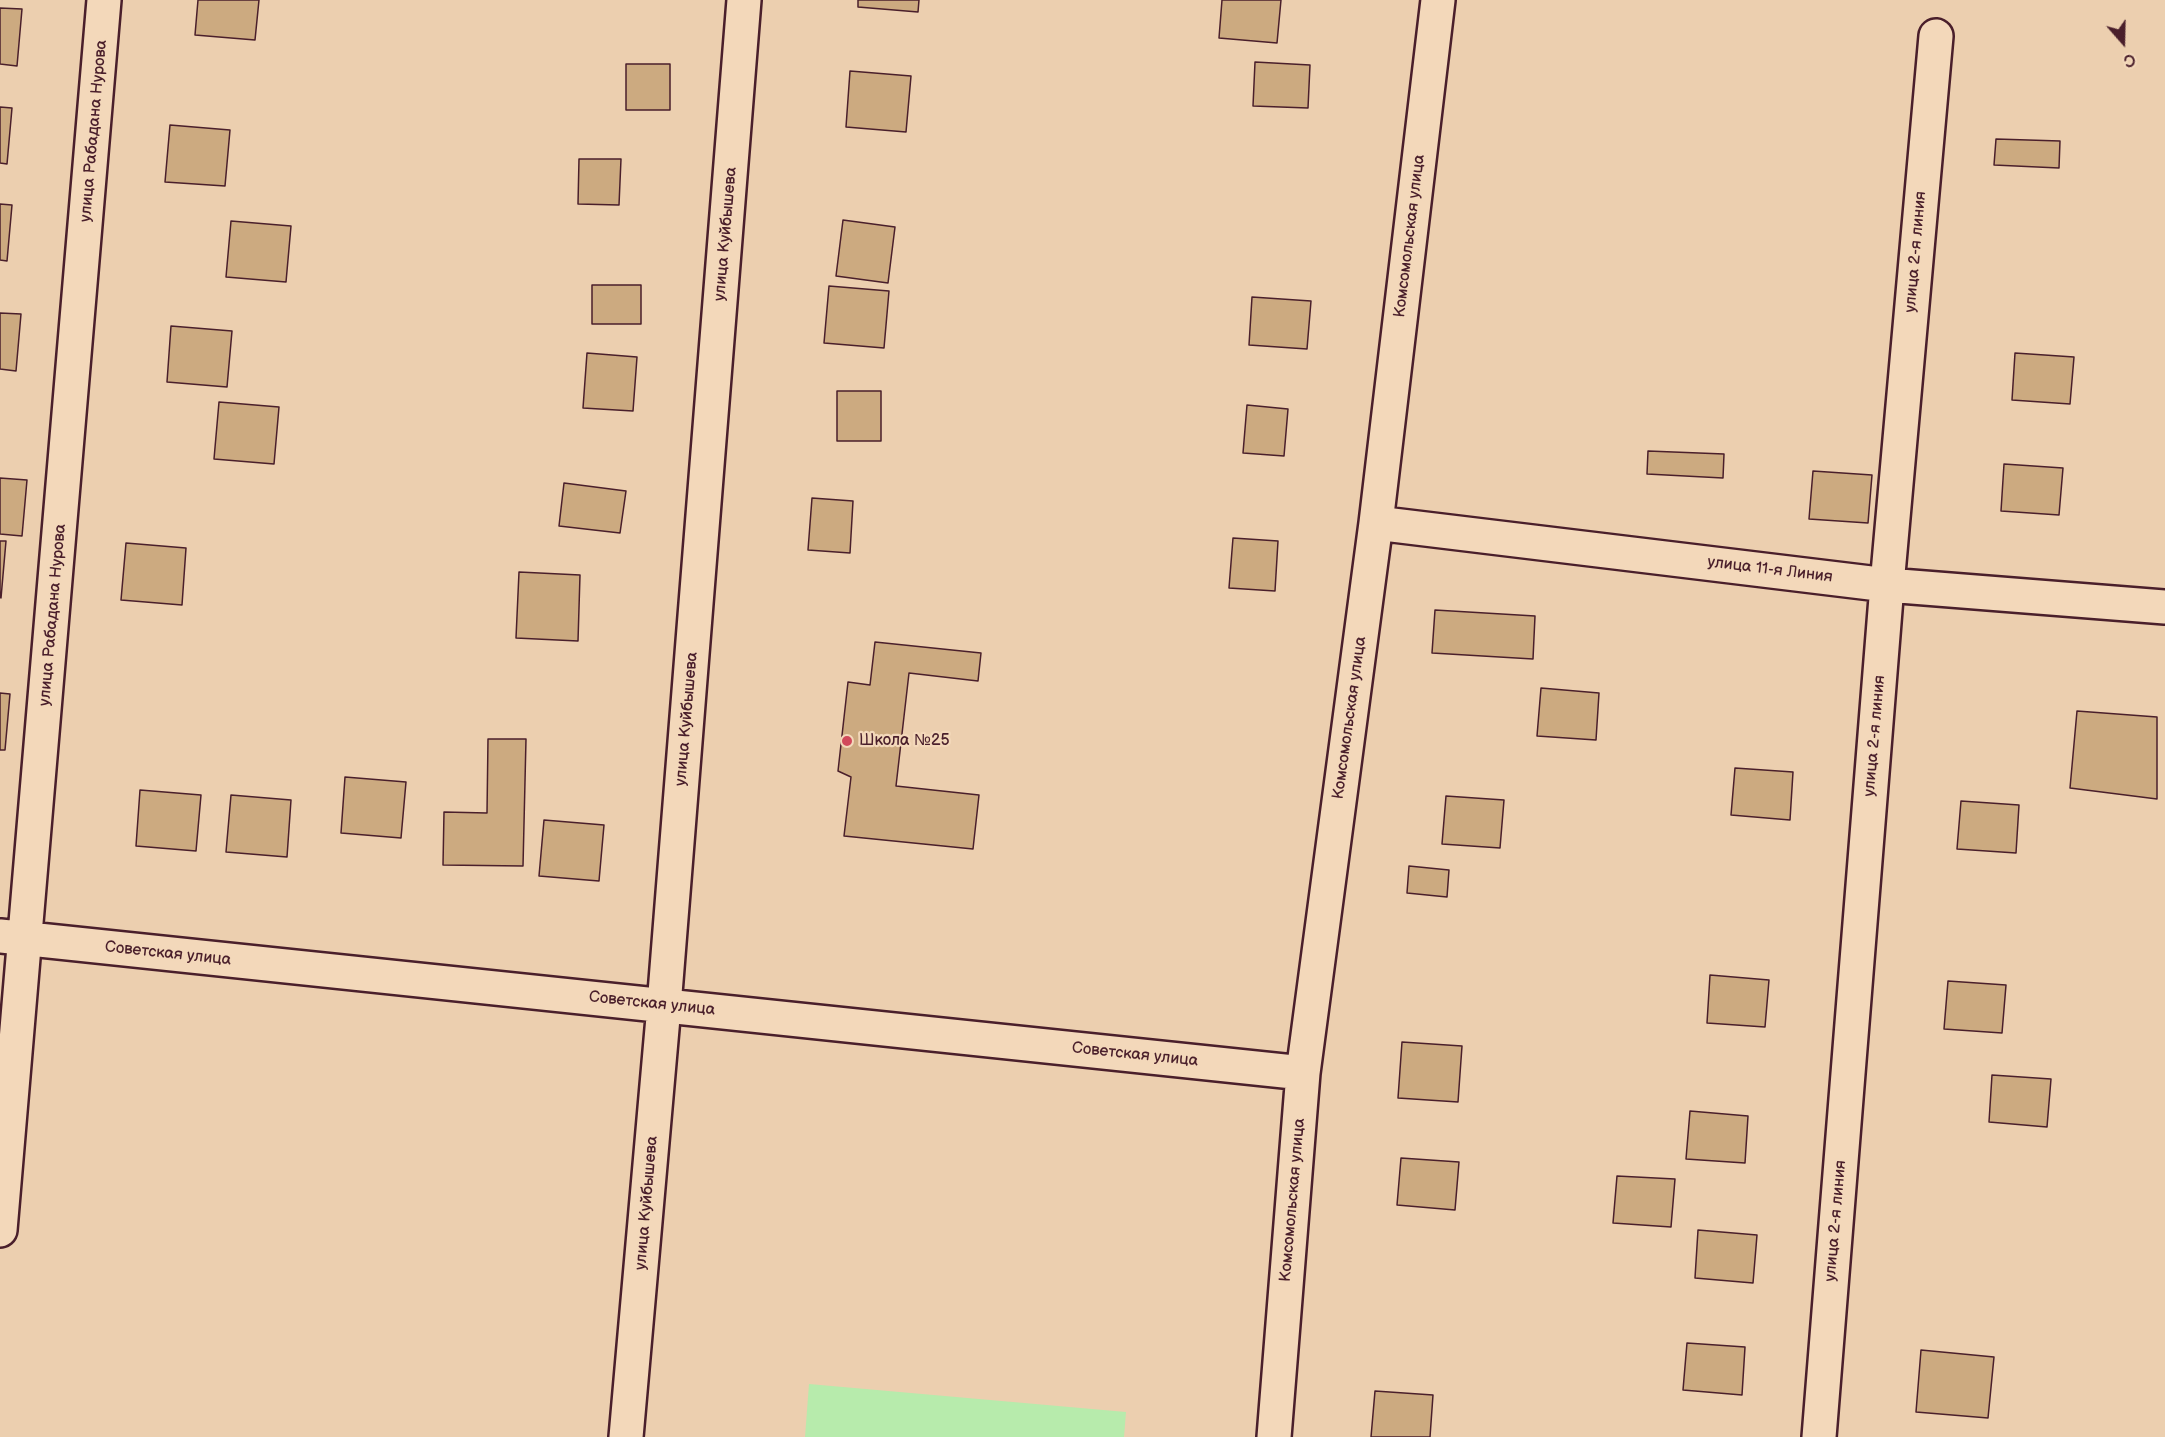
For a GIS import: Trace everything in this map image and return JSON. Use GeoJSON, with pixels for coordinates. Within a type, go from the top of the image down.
{"type":"FeatureCollection","features":[{"type":"Feature","properties":{"kind":"street","name":"улица Рабадана Нурова"},"geometry":{"type":"LineString","coordinates":[[0,1230],[13,937],[104,0]]}},
{"type":"Feature","properties":{"kind":"street","name":"улица Куйбышева"},"geometry":{"type":"LineString","coordinates":[[626,1437],[664,1006],[744,0]]}},
{"type":"Feature","properties":{"kind":"street","name":"Комсомольская улица"},"geometry":{"type":"LineString","coordinates":[[1274,1437],[1303,1073],[1376,523],[1438,0]]}},
{"type":"Feature","properties":{"kind":"street","name":"улица 2-я линия"},"geometry":{"type":"LineString","coordinates":[[1819,1437],[1887,585],[1936,36]]}},
{"type":"Feature","properties":{"kind":"street","name":"улица 11-я Линия"},"geometry":{"type":"LineString","coordinates":[[1376,523],[1887,585],[2165,607]]}},
{"type":"Feature","properties":{"kind":"street","name":"Советская улица"},"geometry":{"type":"LineString","coordinates":[[13,937],[1303,1073]]}},
{"type":"Feature","properties":{"kind":"green space"},"geometry":{"type":"Polygon","coordinates":[[[809,1384],[1126,1412],[1124,1437],[805,1437],[809,1384]]]}},
{"type":"Feature","properties":{"kind":"building"},"geometry":{"type":"Polygon","coordinates":[[[198,0],[259,0],[255,40],[195,35],[198,0]]]}},
{"type":"Feature","properties":{"kind":"building"},"geometry":{"type":"Polygon","coordinates":[[[858,0],[919,0],[918,12],[858,7],[858,0]]]}},
{"type":"Feature","properties":{"kind":"building"},"geometry":{"type":"Polygon","coordinates":[[[1222,0],[1281,0],[1277,43],[1219,38],[1222,0]]]}},
{"type":"Feature","properties":{"kind":"building"},"geometry":{"type":"Polygon","coordinates":[[[0,8],[22,9],[17,66],[0,64],[0,8]]]}},
{"type":"Feature","properties":{"kind":"building"},"geometry":{"type":"Polygon","coordinates":[[[1255,62],[1310,65],[1308,108],[1253,106],[1255,62]]]}},
{"type":"Feature","properties":{"kind":"building"},"geometry":{"type":"Polygon","coordinates":[[[626,64],[670,64],[670,110],[626,110],[626,64]]]}},
{"type":"Feature","properties":{"kind":"building"},"geometry":{"type":"Polygon","coordinates":[[[850,71],[911,76],[906,132],[846,127],[850,71]]]}},
{"type":"Feature","properties":{"kind":"building"},"geometry":{"type":"Polygon","coordinates":[[[0,107],[12,108],[7,164],[0,163],[0,107]]]}},
{"type":"Feature","properties":{"kind":"building"},"geometry":{"type":"Polygon","coordinates":[[[170,125],[230,130],[225,186],[165,182],[170,125]]]}},
{"type":"Feature","properties":{"kind":"building"},"geometry":{"type":"Polygon","coordinates":[[[1996,139],[2060,141],[2059,168],[1994,165],[1996,139]]]}},
{"type":"Feature","properties":{"kind":"building"},"geometry":{"type":"Polygon","coordinates":[[[579,159],[621,159],[619,205],[578,204],[579,159]]]}},
{"type":"Feature","properties":{"kind":"building"},"geometry":{"type":"Polygon","coordinates":[[[0,204],[12,205],[7,261],[0,260],[0,204]]]}},
{"type":"Feature","properties":{"kind":"building"},"geometry":{"type":"Polygon","coordinates":[[[843,220],[895,227],[888,283],[836,276],[843,220]]]}},
{"type":"Feature","properties":{"kind":"building"},"geometry":{"type":"Polygon","coordinates":[[[231,221],[291,226],[286,282],[226,277],[231,221]]]}},
{"type":"Feature","properties":{"kind":"building"},"geometry":{"type":"Polygon","coordinates":[[[592,285],[641,285],[641,324],[592,324],[592,285]]]}},
{"type":"Feature","properties":{"kind":"building"},"geometry":{"type":"Polygon","coordinates":[[[829,286],[889,291],[884,348],[824,343],[829,286]]]}},
{"type":"Feature","properties":{"kind":"building"},"geometry":{"type":"Polygon","coordinates":[[[1252,297],[1311,301],[1307,349],[1249,345],[1252,297]]]}},
{"type":"Feature","properties":{"kind":"building"},"geometry":{"type":"Polygon","coordinates":[[[0,313],[21,314],[16,371],[0,369],[0,313]]]}},
{"type":"Feature","properties":{"kind":"building"},"geometry":{"type":"Polygon","coordinates":[[[171,326],[232,331],[227,387],[167,382],[171,326]]]}},
{"type":"Feature","properties":{"kind":"building"},"geometry":{"type":"Polygon","coordinates":[[[587,353],[637,357],[633,411],[583,408],[587,353]]]}},
{"type":"Feature","properties":{"kind":"building"},"geometry":{"type":"Polygon","coordinates":[[[2015,353],[2074,357],[2070,404],[2012,400],[2015,353]]]}},
{"type":"Feature","properties":{"kind":"building"},"geometry":{"type":"Polygon","coordinates":[[[837,391],[881,391],[881,441],[837,441],[837,391]]]}},
{"type":"Feature","properties":{"kind":"building"},"geometry":{"type":"Polygon","coordinates":[[[219,402],[279,407],[274,464],[214,459],[219,402]]]}},
{"type":"Feature","properties":{"kind":"building"},"geometry":{"type":"Polygon","coordinates":[[[1247,405],[1288,409],[1284,456],[1243,453],[1247,405]]]}},
{"type":"Feature","properties":{"kind":"building"},"geometry":{"type":"Polygon","coordinates":[[[1648,451],[1724,454],[1723,478],[1647,474],[1648,451]]]}},
{"type":"Feature","properties":{"kind":"building"},"geometry":{"type":"Polygon","coordinates":[[[2004,464],[2063,468],[2059,515],[2001,511],[2004,464]]]}},
{"type":"Feature","properties":{"kind":"building"},"geometry":{"type":"Polygon","coordinates":[[[1813,471],[1872,475],[1868,523],[1809,519],[1813,471]]]}},
{"type":"Feature","properties":{"kind":"building"},"geometry":{"type":"Polygon","coordinates":[[[0,478],[27,480],[22,536],[0,534],[0,478]]]}},
{"type":"Feature","properties":{"kind":"building"},"geometry":{"type":"Polygon","coordinates":[[[564,483],[626,491],[620,533],[559,526],[564,483]]]}},
{"type":"Feature","properties":{"kind":"building"},"geometry":{"type":"Polygon","coordinates":[[[812,498],[853,501],[850,553],[808,550],[812,498]]]}},
{"type":"Feature","properties":{"kind":"building"},"geometry":{"type":"Polygon","coordinates":[[[1233,538],[1278,541],[1275,591],[1229,588],[1233,538]]]}},
{"type":"Feature","properties":{"kind":"building"},"geometry":{"type":"Polygon","coordinates":[[[0,541],[6,541],[1,598],[0,597],[0,541]]]}},
{"type":"Feature","properties":{"kind":"building"},"geometry":{"type":"Polygon","coordinates":[[[126,543],[186,548],[182,605],[121,600],[126,543]]]}},
{"type":"Feature","properties":{"kind":"building"},"geometry":{"type":"Polygon","coordinates":[[[519,572],[580,575],[578,641],[516,638],[519,572]]]}},
{"type":"Feature","properties":{"kind":"building"},"geometry":{"type":"Polygon","coordinates":[[[1435,610],[1535,616],[1533,659],[1432,653],[1435,610]]]}},
{"type":"Feature","properties":{"kind":"building"},"geometry":{"type":"Polygon","coordinates":[[[875,642],[981,653],[978,681],[909,673],[896,786],[979,795],[973,849],[844,836],[851,777],[838,771],[848,682],[870,685],[875,642]]]}},
{"type":"Feature","properties":{"kind":"building"},"geometry":{"type":"Polygon","coordinates":[[[1541,688],[1599,693],[1596,740],[1537,736],[1541,688]]]}},
{"type":"Feature","properties":{"kind":"building"},"geometry":{"type":"Polygon","coordinates":[[[0,693],[10,694],[5,750],[0,750],[0,693]]]}},
{"type":"Feature","properties":{"kind":"building"},"geometry":{"type":"Polygon","coordinates":[[[2077,711],[2157,717],[2157,799],[2070,788],[2077,711]]]}},
{"type":"Feature","properties":{"kind":"building"},"geometry":{"type":"Polygon","coordinates":[[[488,739],[526,739],[523,866],[443,865],[444,812],[487,813],[488,739]]]}},
{"type":"Feature","properties":{"kind":"building"},"geometry":{"type":"Polygon","coordinates":[[[1735,768],[1793,772],[1790,820],[1731,815],[1735,768]]]}},
{"type":"Feature","properties":{"kind":"building"},"geometry":{"type":"Polygon","coordinates":[[[345,777],[406,782],[401,838],[341,833],[345,777]]]}},
{"type":"Feature","properties":{"kind":"building"},"geometry":{"type":"Polygon","coordinates":[[[140,790],[201,795],[196,851],[136,846],[140,790]]]}},
{"type":"Feature","properties":{"kind":"building"},"geometry":{"type":"Polygon","coordinates":[[[231,795],[291,800],[287,857],[226,852],[231,795]]]}},
{"type":"Feature","properties":{"kind":"building"},"geometry":{"type":"Polygon","coordinates":[[[1446,796],[1504,800],[1500,848],[1442,844],[1446,796]]]}},
{"type":"Feature","properties":{"kind":"building"},"geometry":{"type":"Polygon","coordinates":[[[1961,801],[2019,805],[2016,853],[1957,849],[1961,801]]]}},
{"type":"Feature","properties":{"kind":"building"},"geometry":{"type":"Polygon","coordinates":[[[544,820],[604,825],[599,881],[539,876],[544,820]]]}},
{"type":"Feature","properties":{"kind":"building"},"geometry":{"type":"Polygon","coordinates":[[[1409,866],[1449,870],[1447,897],[1407,893],[1409,866]]]}},
{"type":"Feature","properties":{"kind":"building"},"geometry":{"type":"Polygon","coordinates":[[[1710,975],[1769,980],[1765,1027],[1707,1023],[1710,975]]]}},
{"type":"Feature","properties":{"kind":"building"},"geometry":{"type":"Polygon","coordinates":[[[1948,981],[2006,985],[2002,1033],[1944,1029],[1948,981]]]}},
{"type":"Feature","properties":{"kind":"building"},"geometry":{"type":"Polygon","coordinates":[[[1402,1042],[1462,1046],[1458,1102],[1398,1098],[1402,1042]]]}},
{"type":"Feature","properties":{"kind":"building"},"geometry":{"type":"Polygon","coordinates":[[[1992,1075],[2051,1079],[2047,1127],[1989,1122],[1992,1075]]]}},
{"type":"Feature","properties":{"kind":"building"},"geometry":{"type":"Polygon","coordinates":[[[1690,1111],[1748,1116],[1745,1163],[1686,1159],[1690,1111]]]}},
{"type":"Feature","properties":{"kind":"building"},"geometry":{"type":"Polygon","coordinates":[[[1401,1158],[1459,1162],[1455,1210],[1397,1205],[1401,1158]]]}},
{"type":"Feature","properties":{"kind":"building"},"geometry":{"type":"Polygon","coordinates":[[[1617,1176],[1675,1179],[1671,1227],[1613,1223],[1617,1176]]]}},
{"type":"Feature","properties":{"kind":"building"},"geometry":{"type":"Polygon","coordinates":[[[1698,1230],[1757,1235],[1753,1283],[1695,1278],[1698,1230]]]}},
{"type":"Feature","properties":{"kind":"building"},"geometry":{"type":"Polygon","coordinates":[[[1687,1343],[1745,1347],[1742,1395],[1683,1390],[1687,1343]]]}},
{"type":"Feature","properties":{"kind":"building"},"geometry":{"type":"Polygon","coordinates":[[[1921,1350],[1994,1357],[1988,1418],[1916,1412],[1921,1350]]]}},
{"type":"Feature","properties":{"kind":"building"},"geometry":{"type":"Polygon","coordinates":[[[1375,1391],[1433,1395],[1430,1437],[1371,1437],[1375,1391]]]}},
{"type":"Feature","properties":{"kind":"place","name":"Школа №25"},"geometry":{"type":"Point","coordinates":[847,741]}}]}
